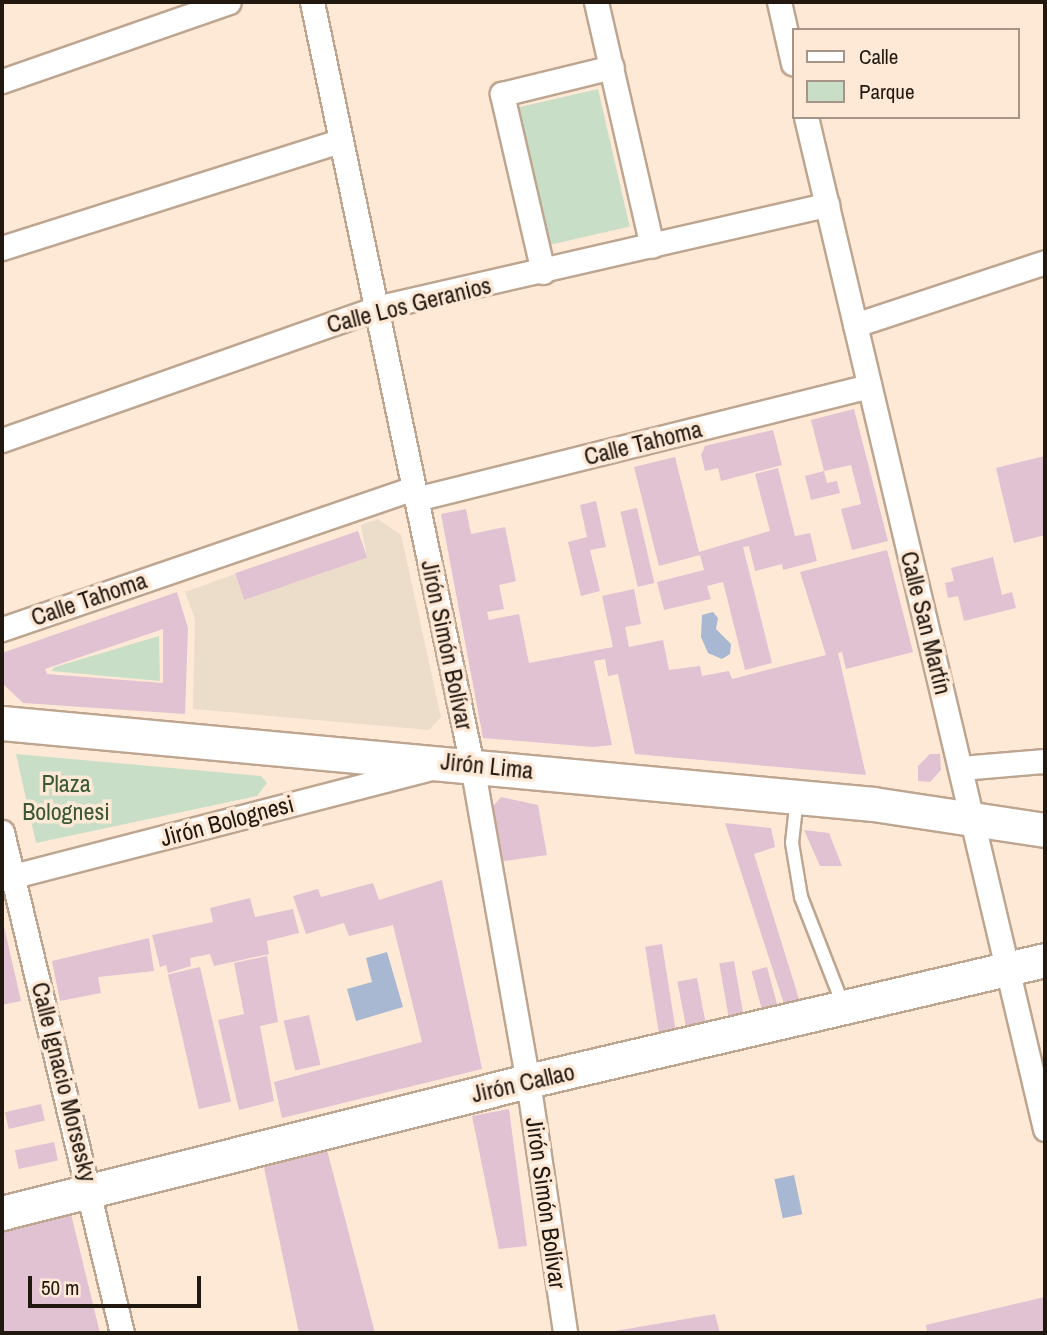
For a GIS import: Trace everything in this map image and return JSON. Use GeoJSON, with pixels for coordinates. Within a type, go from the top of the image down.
{"type":"FeatureCollection","features":[{"type":"Feature","properties":{"kind":"street"},"geometry":{"type":"LineString","coordinates":[[2,81],[229,2]]}},
{"type":"Feature","properties":{"kind":"street","name":"Jirón Simón Bolívar"},"geometry":{"type":"LineString","coordinates":[[312,2],[415,494],[462,764],[528,1081],[565,1333]]}},
{"type":"Feature","properties":{"kind":"street"},"geometry":{"type":"LineString","coordinates":[[596,2],[652,246]]}},
{"type":"Feature","properties":{"kind":"street"},"geometry":{"type":"LineString","coordinates":[[779,2],[792,59]]}},
{"type":"Feature","properties":{"kind":"street"},"geometry":{"type":"LineString","coordinates":[[543,272],[502,94],[612,67]]}},
{"type":"Feature","properties":{"kind":"street","name":"Calle San Martín"},"geometry":{"type":"LineString","coordinates":[[806,119],[1045,1129]]}},
{"type":"Feature","properties":{"kind":"street"},"geometry":{"type":"LineString","coordinates":[[2,248],[340,141]]}},
{"type":"Feature","properties":{"kind":"street","name":"Calle Los Geranios"},"geometry":{"type":"LineString","coordinates":[[2,440],[376,308],[827,205]]}},
{"type":"Feature","properties":{"kind":"street"},"geometry":{"type":"LineString","coordinates":[[855,326],[1045,262]]}},
{"type":"Feature","properties":{"kind":"street","name":"Calle Tahoma"},"geometry":{"type":"LineString","coordinates":[[2,629],[415,494],[869,386]]}},
{"type":"Feature","properties":{"kind":"street","name":"Jirón Lima"},"geometry":{"type":"LineString","coordinates":[[2,723],[797,797],[972,818],[1045,831]]}},
{"type":"Feature","properties":{"kind":"street"},"geometry":{"type":"LineString","coordinates":[[961,768],[1045,761]]}},
{"type":"Feature","properties":{"kind":"street","name":"Jirón Bolognesi"},"geometry":{"type":"LineString","coordinates":[[7,878],[462,764]]}},
{"type":"Feature","properties":{"kind":"street","name":"Jirón Lima"},"geometry":{"type":"LineString","coordinates":[[972,818],[1045,811]]}},
{"type":"Feature","properties":{"kind":"street","name":"Calle Ignacio Morsesky"},"geometry":{"type":"LineString","coordinates":[[2,832],[7,878],[91,1192],[122,1333]]}},
{"type":"Feature","properties":{"kind":"street","name":"Jirón Callao"},"geometry":{"type":"LineString","coordinates":[[2,1213],[528,1081],[845,1010],[1045,960]]}},
{"type":"Feature","properties":{"kind":"lane"},"geometry":{"type":"LineString","coordinates":[[797,797],[792,843],[801,897],[845,1010]]}},
{"type":"Feature","properties":{"kind":"shaded area"},"geometry":{"type":"Polygon","coordinates":[[[378,519],[401,535],[441,717],[429,730],[193,709],[195,619],[185,592],[235,574],[244,599],[367,557],[361,525],[378,519]]]}},
{"type":"Feature","properties":{"kind":"green space"},"geometry":{"type":"Polygon","coordinates":[[[598,89],[630,226],[543,246],[511,109],[598,89]]]}},
{"type":"Feature","properties":{"kind":"green space"},"geometry":{"type":"Polygon","coordinates":[[[159,636],[160,681],[51,671],[55,667],[159,636]]]}},
{"type":"Feature","properties":{"kind":"green space","name":"Plaza Bolognesi"},"geometry":{"type":"Polygon","coordinates":[[[16,754],[261,776],[267,783],[257,796],[36,843],[16,754]]]}},
{"type":"Feature","properties":{"kind":"water"},"geometry":{"type":"Polygon","coordinates":[[[713,612],[718,618],[716,629],[731,644],[730,654],[722,659],[708,653],[701,637],[702,615],[713,612]]]}},
{"type":"Feature","properties":{"kind":"water"},"geometry":{"type":"Polygon","coordinates":[[[387,952],[403,1007],[356,1021],[347,989],[372,982],[366,958],[387,952]]]}},
{"type":"Feature","properties":{"kind":"water"},"geometry":{"type":"Polygon","coordinates":[[[794,1175],[802,1214],[783,1218],[774,1179],[794,1175]]]}},
{"type":"Feature","properties":{"kind":"building"},"geometry":{"type":"Polygon","coordinates":[[[854,409],[888,541],[852,550],[841,509],[861,504],[851,465],[824,471],[811,420],[854,409]]]}},
{"type":"Feature","properties":{"kind":"building"},"geometry":{"type":"Polygon","coordinates":[[[773,430],[782,465],[721,481],[718,468],[705,471],[701,455],[705,446],[773,430]]]}},
{"type":"Feature","properties":{"kind":"building"},"geometry":{"type":"Polygon","coordinates":[[[1045,456],[1045,535],[1014,543],[996,468],[1045,456]]]}},
{"type":"Feature","properties":{"kind":"building"},"geometry":{"type":"Polygon","coordinates":[[[675,457],[699,552],[770,531],[755,474],[778,468],[795,536],[810,533],[817,561],[783,570],[782,564],[755,571],[749,546],[743,547],[772,663],[745,670],[723,582],[707,586],[711,599],[664,610],[657,582],[704,570],[700,555],[659,566],[634,467],[675,457]]]}},
{"type":"Feature","properties":{"kind":"building"},"geometry":{"type":"Polygon","coordinates":[[[824,471],[827,483],[837,481],[840,493],[811,500],[805,476],[824,471]]]}},
{"type":"Feature","properties":{"kind":"building"},"geometry":{"type":"Polygon","coordinates":[[[596,501],[606,547],[590,550],[600,591],[581,596],[568,542],[587,537],[580,505],[596,501]]]}},
{"type":"Feature","properties":{"kind":"building"},"geometry":{"type":"Polygon","coordinates":[[[637,508],[654,583],[638,587],[620,512],[637,508]]]}},
{"type":"Feature","properties":{"kind":"building"},"geometry":{"type":"Polygon","coordinates":[[[466,509],[471,534],[505,527],[516,581],[499,585],[504,609],[487,612],[489,620],[519,614],[529,663],[613,647],[602,596],[634,589],[641,624],[625,627],[629,647],[663,640],[669,670],[700,666],[702,676],[729,671],[732,679],[826,655],[800,572],[887,550],[913,652],[846,669],[842,652],[838,653],[866,775],[635,754],[618,674],[608,676],[605,659],[594,661],[612,745],[593,747],[483,738],[441,514],[466,509]]]}},
{"type":"Feature","properties":{"kind":"building"},"geometry":{"type":"Polygon","coordinates":[[[358,531],[367,557],[244,600],[235,573],[358,531]]]}},
{"type":"Feature","properties":{"kind":"building"},"geometry":{"type":"Polygon","coordinates":[[[993,557],[1002,595],[1012,592],[1016,608],[964,621],[958,596],[948,598],[945,583],[954,581],[951,568],[993,557]]]}},
{"type":"Feature","properties":{"kind":"building"},"geometry":{"type":"Polygon","coordinates":[[[177,592],[188,628],[185,714],[23,703],[2,683],[2,653],[177,592]],[[163,629],[45,669],[47,674],[163,683],[163,629]]]}},
{"type":"Feature","properties":{"kind":"building"},"geometry":{"type":"Polygon","coordinates":[[[930,754],[940,754],[941,770],[930,782],[918,781],[918,766],[930,754]]]}},
{"type":"Feature","properties":{"kind":"building"},"geometry":{"type":"Polygon","coordinates":[[[501,797],[538,805],[547,855],[498,862],[488,812],[501,797]]]}},
{"type":"Feature","properties":{"kind":"building"},"geometry":{"type":"Polygon","coordinates":[[[725,823],[771,828],[775,847],[754,854],[800,1002],[785,1007],[725,823]]]}},
{"type":"Feature","properties":{"kind":"building"},"geometry":{"type":"Polygon","coordinates":[[[804,830],[829,833],[842,866],[820,866],[804,830]]]}},
{"type":"Feature","properties":{"kind":"building"},"geometry":{"type":"Polygon","coordinates":[[[442,880],[482,1069],[282,1118],[274,1082],[422,1042],[393,925],[349,936],[344,923],[306,934],[293,896],[318,889],[321,897],[373,883],[379,900],[442,880]]]}},
{"type":"Feature","properties":{"kind":"building"},"geometry":{"type":"Polygon","coordinates":[[[250,898],[255,917],[293,909],[299,933],[267,941],[269,954],[214,966],[210,954],[190,958],[191,966],[168,973],[166,965],[160,967],[152,935],[213,922],[210,908],[250,898]]]}},
{"type":"Feature","properties":{"kind":"building"},"geometry":{"type":"Polygon","coordinates":[[[2,923],[21,1001],[2,1005],[2,923]]]}},
{"type":"Feature","properties":{"kind":"building"},"geometry":{"type":"Polygon","coordinates":[[[149,938],[154,971],[98,977],[101,993],[60,1001],[52,961],[149,938]]]}},
{"type":"Feature","properties":{"kind":"building"},"geometry":{"type":"Polygon","coordinates":[[[662,944],[675,1029],[659,1032],[645,947],[662,944]]]}},
{"type":"Feature","properties":{"kind":"building"},"geometry":{"type":"Polygon","coordinates":[[[267,956],[278,1022],[260,1026],[274,1101],[239,1110],[218,1020],[244,1014],[234,963],[267,956]]]}},
{"type":"Feature","properties":{"kind":"building"},"geometry":{"type":"Polygon","coordinates":[[[734,961],[743,1014],[729,1017],[719,964],[734,961]]]}},
{"type":"Feature","properties":{"kind":"building"},"geometry":{"type":"Polygon","coordinates":[[[200,967],[231,1101],[199,1109],[168,974],[200,967]]]}},
{"type":"Feature","properties":{"kind":"building"},"geometry":{"type":"Polygon","coordinates":[[[767,967],[778,1007],[762,1011],[752,971],[767,967]]]}},
{"type":"Feature","properties":{"kind":"building"},"geometry":{"type":"Polygon","coordinates":[[[697,978],[706,1024],[686,1028],[677,982],[697,978]]]}},
{"type":"Feature","properties":{"kind":"building"},"geometry":{"type":"Polygon","coordinates":[[[309,1015],[320,1065],[295,1071],[284,1021],[309,1015]]]}},
{"type":"Feature","properties":{"kind":"building"},"geometry":{"type":"Polygon","coordinates":[[[41,1104],[45,1121],[9,1129],[5,1112],[41,1104]]]}},
{"type":"Feature","properties":{"kind":"building"},"geometry":{"type":"Polygon","coordinates":[[[509,1109],[527,1246],[499,1249],[472,1116],[509,1109]]]}},
{"type":"Feature","properties":{"kind":"building"},"geometry":{"type":"Polygon","coordinates":[[[54,1142],[58,1161],[19,1169],[15,1150],[54,1142]]]}},
{"type":"Feature","properties":{"kind":"building"},"geometry":{"type":"Polygon","coordinates":[[[327,1150],[375,1333],[299,1333],[262,1158],[327,1150]]]}},
{"type":"Feature","properties":{"kind":"building"},"geometry":{"type":"Polygon","coordinates":[[[71,1214],[100,1333],[2,1333],[2,1230],[71,1214]]]}},
{"type":"Feature","properties":{"kind":"building"},"geometry":{"type":"Polygon","coordinates":[[[1045,1297],[1045,1333],[927,1333],[926,1325],[1045,1297]]]}},
{"type":"Feature","properties":{"kind":"building"},"geometry":{"type":"Polygon","coordinates":[[[715,1314],[720,1333],[609,1333],[609,1332],[715,1314]]]}}]}
